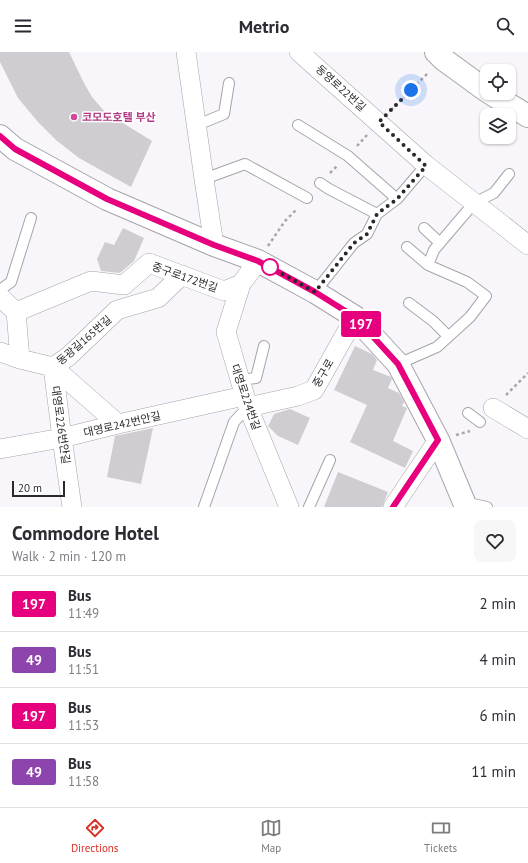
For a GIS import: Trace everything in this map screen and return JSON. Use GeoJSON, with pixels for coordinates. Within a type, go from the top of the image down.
{"type":"FeatureCollection","features":[{"type":"Feature","properties":{"kind":"main road"},"geometry":{"type":"LineString","coordinates":[[440,55],[480,86]]}},
{"type":"Feature","properties":{"kind":"main road"},"geometry":{"type":"LineString","coordinates":[[502,100],[528,116]]}},
{"type":"Feature","properties":{"kind":"main road"},"geometry":{"type":"LineString","coordinates":[[5,146],[107,199],[214,245],[258,261],[315,292],[355,317],[398,364],[438,440],[465,504]]}},
{"type":"Feature","properties":{"kind":"street"},"geometry":{"type":"LineString","coordinates":[[186,52],[214,245]]}},
{"type":"Feature","properties":{"kind":"street","name":"동영로22번길"},"geometry":{"type":"LineString","coordinates":[[299,52],[379,122],[426,166],[528,245]]}},
{"type":"Feature","properties":{"kind":"street"},"geometry":{"type":"LineString","coordinates":[[241,284],[258,261]]}},
{"type":"Feature","properties":{"kind":"street","name":"중구로172번길"},"geometry":{"type":"LineString","coordinates":[[16,312],[91,281],[124,285],[149,263],[224,291],[241,284]]}},
{"type":"Feature","properties":{"kind":"street","name":"동광길165번길"},"geometry":{"type":"LineString","coordinates":[[0,352],[20,359],[53,367],[69,356],[117,310],[158,298],[182,275]]}},
{"type":"Feature","properties":{"kind":"street","name":"대영로224번길"},"geometry":{"type":"LineString","coordinates":[[241,284],[226,332],[244,394],[286,506]]}},
{"type":"Feature","properties":{"kind":"street"},"geometry":{"type":"LineString","coordinates":[[0,297],[16,312],[20,359]]}},
{"type":"Feature","properties":{"kind":"street","name":"중구로"},"geometry":{"type":"LineString","coordinates":[[244,394],[298,396],[314,390],[355,317]]}},
{"type":"Feature","properties":{"kind":"street"},"geometry":{"type":"LineString","coordinates":[[53,367],[118,424]]}},
{"type":"Feature","properties":{"kind":"street","name":"대영로226번안길"},"geometry":{"type":"LineString","coordinates":[[53,367],[72,507]]}},
{"type":"Feature","properties":{"kind":"street","name":"대영로242번안길"},"geometry":{"type":"LineString","coordinates":[[0,449],[62,438],[244,394]]}},
{"type":"Feature","properties":{"kind":"street"},"geometry":{"type":"LineString","coordinates":[[493,408],[528,429]]}},
{"type":"Feature","properties":{"kind":"street"},"geometry":{"type":"LineString","coordinates":[[393,507],[438,440]]}},
{"type":"Feature","properties":{"kind":"lane"},"geometry":{"type":"LineString","coordinates":[[197,125],[224,114],[229,83]]}},
{"type":"Feature","properties":{"kind":"lane"},"geometry":{"type":"LineString","coordinates":[[298,125],[348,156],[397,199]]}},
{"type":"Feature","properties":{"kind":"lane"},"geometry":{"type":"LineString","coordinates":[[204,179],[245,164],[307,198]]}},
{"type":"Feature","properties":{"kind":"lane"},"geometry":{"type":"LineString","coordinates":[[315,292],[354,243],[367,234],[377,214],[397,199],[426,166]]}},
{"type":"Feature","properties":{"kind":"lane"},"geometry":{"type":"LineString","coordinates":[[428,266],[434,250],[474,203],[494,193],[509,174]]}},
{"type":"Feature","properties":{"kind":"lane"},"geometry":{"type":"LineString","coordinates":[[320,183],[377,214]]}},
{"type":"Feature","properties":{"kind":"lane"},"geometry":{"type":"LineString","coordinates":[[0,290],[11,282],[31,218]]}},
{"type":"Feature","properties":{"kind":"lane"},"geometry":{"type":"LineString","coordinates":[[424,228],[440,243]]}},
{"type":"Feature","properties":{"kind":"lane"},"geometry":{"type":"LineString","coordinates":[[398,364],[436,347],[470,317],[486,296],[467,282],[428,266],[407,247]]}},
{"type":"Feature","properties":{"kind":"lane"},"geometry":{"type":"LineString","coordinates":[[409,303],[433,321],[448,336]]}},
{"type":"Feature","properties":{"kind":"lane"},"geometry":{"type":"LineString","coordinates":[[204,507],[244,394],[256,378],[264,346]]}},
{"type":"Feature","properties":{"kind":"lane"},"geometry":{"type":"LineString","coordinates":[[468,413],[480,422]]}},
{"type":"Feature","properties":{"kind":"lane"},"geometry":{"type":"LineString","coordinates":[[309,507],[330,460]]}},
{"type":"Feature","properties":{"kind":"lane"},"geometry":{"type":"LineString","coordinates":[[465,504],[487,507]]}},
{"type":"Feature","properties":{"kind":"path"},"geometry":{"type":"LineString","coordinates":[[379,122],[440,55]]}},
{"type":"Feature","properties":{"kind":"building","name":"코모도호텔 부산"},"geometry":{"type":"Polygon","coordinates":[[[0,52],[69,52],[92,97],[105,112],[152,141],[131,187],[79,158],[56,140],[38,122],[18,98],[0,62],[0,52]]]}},
{"type":"Feature","properties":{"kind":"building"},"geometry":{"type":"Polygon","coordinates":[[[123,228],[144,238],[134,261],[120,273],[101,271],[97,259],[105,242],[114,245],[123,228]]]}},
{"type":"Feature","properties":{"kind":"building"},"geometry":{"type":"Polygon","coordinates":[[[355,346],[372,354],[377,360],[373,370],[391,377],[392,379],[388,388],[399,393],[404,402],[402,406],[407,408],[393,441],[413,451],[405,468],[350,442],[367,405],[334,390],[355,346]]]}},
{"type":"Feature","properties":{"kind":"building"},"geometry":{"type":"Polygon","coordinates":[[[290,409],[310,418],[298,445],[278,436],[268,426],[274,414],[290,409]]]}},
{"type":"Feature","properties":{"kind":"building"},"geometry":{"type":"Polygon","coordinates":[[[153,428],[141,484],[107,477],[115,436],[153,428]]]}},
{"type":"Feature","properties":{"kind":"building"},"geometry":{"type":"Polygon","coordinates":[[[338,472],[388,492],[382,507],[324,507],[338,472]]]}},
{"type":"Feature","properties":{"kind":"bus line","name":"197"},"geometry":{"type":"LineString","coordinates":[[0,136],[15,149],[107,199],[214,245],[258,261],[315,292],[355,317],[398,364],[438,440],[393,507]]}},
{"type":"Feature","properties":{"kind":"place","name":"코모도호텔 부산"},"geometry":{"type":"Point","coordinates":[74,117]}},
{"type":"Feature","properties":{"kind":"route"},"geometry":{"type":"LineString","coordinates":[[270,267],[315,292],[354,243],[367,234],[377,214],[397,199],[426,166],[379,122],[411,90]]}}]}
